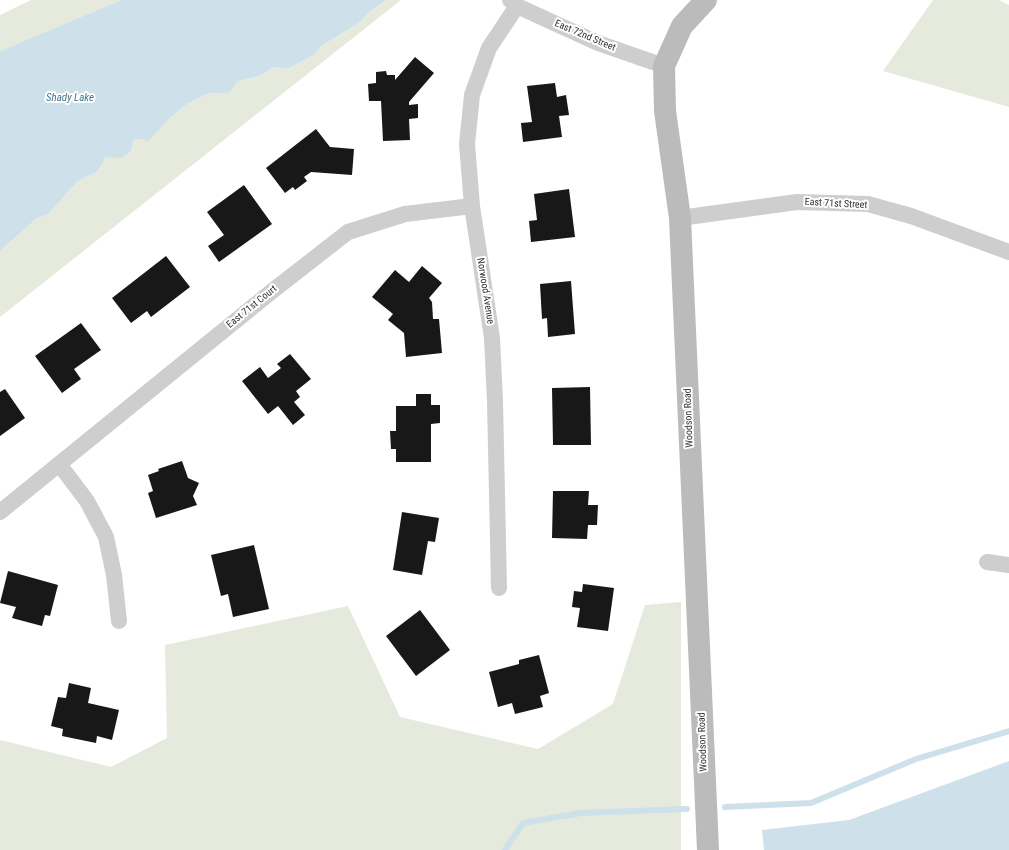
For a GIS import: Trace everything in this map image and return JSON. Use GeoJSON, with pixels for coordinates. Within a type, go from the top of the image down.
{"type":"FeatureCollection","features":[{"type":"Feature","properties":{"kind":"street","name":"Woodson Road"},"geometry":{"type":"LineString","coordinates":[[706,0],[682,26],[664,66],[665,111],[680,218],[708,850]]}},
{"type":"Feature","properties":{"kind":"street","name":"East 72nd Street"},"geometry":{"type":"LineString","coordinates":[[513,3],[598,43],[664,66]]}},
{"type":"Feature","properties":{"kind":"street","name":"Norwood Avenue"},"geometry":{"type":"LineString","coordinates":[[499,588],[495,401],[492,338],[472,206],[467,144],[472,95],[489,48],[513,3]]}},
{"type":"Feature","properties":{"kind":"street","name":"East 71st Street"},"geometry":{"type":"LineString","coordinates":[[680,218],[797,202],[868,204],[910,216],[1009,252]]}},
{"type":"Feature","properties":{"kind":"street","name":"East 71st Court"},"geometry":{"type":"LineString","coordinates":[[0,512],[271,292],[348,232],[404,214],[472,206]]}},
{"type":"Feature","properties":{"kind":"street"},"geometry":{"type":"LineString","coordinates":[[59,464],[86,501],[106,537],[114,575],[119,620]]}},
{"type":"Feature","properties":{"kind":"street"},"geometry":{"type":"LineString","coordinates":[[987,562],[1009,564]]}},
{"type":"Feature","properties":{"kind":"shaded area"},"geometry":{"type":"Polygon","coordinates":[[[31,0],[121,0],[0,51],[0,15],[31,0]]]}},
{"type":"Feature","properties":{"kind":"shaded area"},"geometry":{"type":"Polygon","coordinates":[[[386,0],[401,0],[0,317],[0,251],[36,219],[48,214],[78,181],[98,171],[106,157],[131,151],[134,139],[143,139],[187,104],[209,93],[229,93],[238,81],[260,76],[274,67],[287,69],[314,55],[320,47],[360,22],[370,11],[386,0]]]}},
{"type":"Feature","properties":{"kind":"shaded area"},"geometry":{"type":"Polygon","coordinates":[[[933,0],[999,0],[1009,5],[1009,107],[883,71],[933,0]]]}},
{"type":"Feature","properties":{"kind":"shaded area"},"geometry":{"type":"Polygon","coordinates":[[[681,602],[681,850],[0,850],[0,740],[111,767],[167,738],[165,645],[348,606],[400,717],[538,749],[613,704],[645,605],[681,602]]]}},
{"type":"Feature","properties":{"kind":"water","name":"Shady Lake"},"geometry":{"type":"Polygon","coordinates":[[[121,0],[386,0],[370,11],[360,22],[320,47],[314,55],[287,69],[274,67],[260,76],[238,81],[229,93],[209,93],[187,104],[168,120],[148,141],[143,139],[134,139],[131,151],[121,158],[106,157],[98,171],[78,181],[48,214],[36,219],[0,251],[0,51],[121,0]]]}},
{"type":"Feature","properties":{"kind":"water"},"geometry":{"type":"Polygon","coordinates":[[[1009,761],[1009,850],[764,850],[762,830],[849,820],[1009,761]]]}},
{"type":"Feature","properties":{"kind":"building"},"geometry":{"type":"Polygon","coordinates":[[[415,57],[434,73],[409,102],[409,105],[418,104],[418,118],[409,119],[410,140],[383,141],[381,101],[369,101],[368,84],[376,83],[376,72],[386,71],[387,75],[395,75],[395,80],[415,57]]]}},
{"type":"Feature","properties":{"kind":"building"},"geometry":{"type":"Polygon","coordinates":[[[555,83],[557,97],[566,95],[569,115],[559,116],[562,137],[523,142],[521,123],[532,122],[527,86],[555,83]]]}},
{"type":"Feature","properties":{"kind":"building"},"geometry":{"type":"Polygon","coordinates":[[[316,129],[330,147],[354,149],[352,175],[311,172],[304,177],[307,181],[295,190],[293,187],[285,193],[266,168],[316,129]]]}},
{"type":"Feature","properties":{"kind":"building"},"geometry":{"type":"Polygon","coordinates":[[[244,185],[272,224],[219,262],[208,246],[224,235],[207,212],[244,185]]]}},
{"type":"Feature","properties":{"kind":"building"},"geometry":{"type":"Polygon","coordinates":[[[569,189],[575,237],[531,242],[529,221],[537,220],[534,194],[569,189]]]}},
{"type":"Feature","properties":{"kind":"building"},"geometry":{"type":"Polygon","coordinates":[[[166,256],[190,287],[151,317],[147,311],[131,323],[112,298],[166,256]]]}},
{"type":"Feature","properties":{"kind":"building"},"geometry":{"type":"Polygon","coordinates":[[[422,266],[442,283],[429,298],[432,302],[433,319],[439,319],[442,353],[406,357],[404,333],[388,320],[393,314],[372,297],[395,270],[409,282],[422,266]]]}},
{"type":"Feature","properties":{"kind":"building"},"geometry":{"type":"Polygon","coordinates":[[[571,281],[575,334],[548,337],[547,318],[542,319],[540,284],[571,281]]]}},
{"type":"Feature","properties":{"kind":"building"},"geometry":{"type":"Polygon","coordinates":[[[81,323],[101,350],[74,369],[81,379],[62,393],[35,356],[81,323]]]}},
{"type":"Feature","properties":{"kind":"building"},"geometry":{"type":"Polygon","coordinates":[[[290,354],[311,379],[296,391],[300,397],[294,402],[305,415],[293,425],[278,406],[268,414],[242,381],[260,367],[268,378],[281,368],[277,364],[290,354]]]}},
{"type":"Feature","properties":{"kind":"building"},"geometry":{"type":"Polygon","coordinates":[[[590,387],[591,445],[553,445],[552,388],[590,387]]]}},
{"type":"Feature","properties":{"kind":"building"},"geometry":{"type":"Polygon","coordinates":[[[5,389],[25,418],[0,436],[0,392],[5,389]]]}},
{"type":"Feature","properties":{"kind":"building"},"geometry":{"type":"Polygon","coordinates":[[[416,394],[431,394],[431,405],[440,405],[440,423],[431,424],[431,462],[396,462],[396,449],[391,449],[390,431],[396,431],[396,406],[416,406],[416,394]]]}},
{"type":"Feature","properties":{"kind":"building"},"geometry":{"type":"Polygon","coordinates":[[[182,461],[188,478],[199,483],[193,496],[197,505],[156,518],[148,493],[153,491],[148,475],[159,471],[158,469],[182,461]]]}},
{"type":"Feature","properties":{"kind":"building"},"geometry":{"type":"Polygon","coordinates":[[[553,491],[589,491],[588,505],[598,505],[597,525],[588,525],[587,539],[552,538],[553,491]]]}},
{"type":"Feature","properties":{"kind":"building"},"geometry":{"type":"Polygon","coordinates":[[[402,512],[439,518],[435,542],[428,541],[422,575],[393,570],[402,512]]]}},
{"type":"Feature","properties":{"kind":"building"},"geometry":{"type":"Polygon","coordinates":[[[254,545],[269,609],[233,617],[228,594],[221,596],[211,555],[254,545]]]}},
{"type":"Feature","properties":{"kind":"building"},"geometry":{"type":"Polygon","coordinates":[[[8,571],[58,585],[50,616],[45,615],[42,626],[12,618],[16,607],[0,603],[8,571]]]}},
{"type":"Feature","properties":{"kind":"building"},"geometry":{"type":"Polygon","coordinates":[[[583,584],[614,588],[608,631],[577,627],[580,608],[572,607],[574,591],[582,592],[583,584]]]}},
{"type":"Feature","properties":{"kind":"building"},"geometry":{"type":"Polygon","coordinates":[[[420,610],[450,650],[416,676],[386,636],[420,610]]]}},
{"type":"Feature","properties":{"kind":"building"},"geometry":{"type":"Polygon","coordinates":[[[539,655],[549,693],[540,696],[543,707],[515,714],[512,703],[498,707],[489,672],[519,664],[519,660],[539,655]]]}},
{"type":"Feature","properties":{"kind":"building"},"geometry":{"type":"Polygon","coordinates":[[[69,683],[91,688],[88,703],[119,710],[112,740],[97,736],[96,743],[62,736],[63,729],[51,726],[58,697],[66,698],[69,683]]]}},
{"type":"Feature","properties":{"kind":"waterway"},"geometry":{"type":"LineString","coordinates":[[725,807],[811,803],[916,759],[1009,731]]}},
{"type":"Feature","properties":{"kind":"waterway"},"geometry":{"type":"LineString","coordinates":[[505,850],[523,823],[581,813],[687,809]]}}]}
